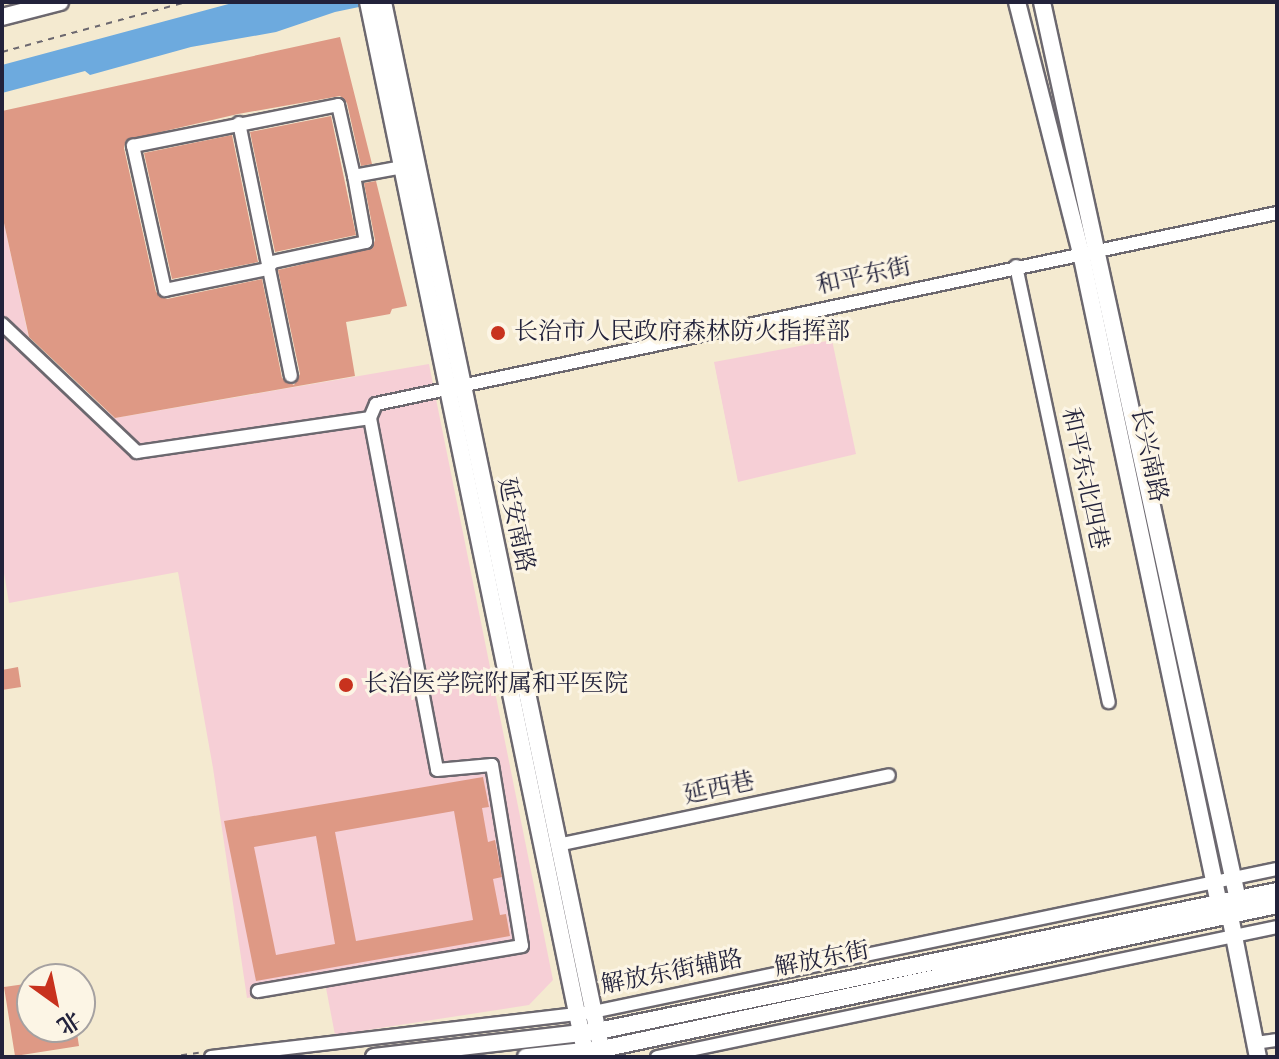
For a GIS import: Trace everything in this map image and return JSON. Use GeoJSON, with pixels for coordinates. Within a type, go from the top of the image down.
{"type":"FeatureCollection","features":[{"type":"Feature","properties":{"kind":"main road"},"geometry":{"type":"LineString","coordinates":[[2,17],[60,2]]}},
{"type":"Feature","properties":{"kind":"main road","name":"延安南路"},"geometry":{"type":"LineString","coordinates":[[368,2],[380,13],[409,166],[593,1046]]}},
{"type":"Feature","properties":{"kind":"main road","name":"长兴南路"},"geometry":{"type":"LineString","coordinates":[[1017,2],[1089,251],[1238,900]]}},
{"type":"Feature","properties":{"kind":"main road","name":"长兴南路"},"geometry":{"type":"LineString","coordinates":[[1042,2],[1215,884],[1234,936],[1257,1050]]}},
{"type":"Feature","properties":{"kind":"main road","name":"延安南路"},"geometry":{"type":"LineString","coordinates":[[455,388],[558,845],[586,1013]]}},
{"type":"Feature","properties":{"kind":"main road"},"geometry":{"type":"LineString","coordinates":[[1224,910],[1238,900],[1277,891]]}},
{"type":"Feature","properties":{"kind":"main road","name":"解放东街"},"geometry":{"type":"LineString","coordinates":[[526,1057],[593,1046],[1224,910],[1277,905]]}},
{"type":"Feature","properties":{"kind":"main road","name":"解放东街"},"geometry":{"type":"LineString","coordinates":[[374,1057],[593,1046]]}},
{"type":"Feature","properties":{"kind":"street"},"geometry":{"type":"LineString","coordinates":[[338,105],[354,176],[366,242],[273,262],[267,269],[165,290],[133,146],[338,105]]}},
{"type":"Feature","properties":{"kind":"street"},"geometry":{"type":"LineString","coordinates":[[239,123],[291,376]]}},
{"type":"Feature","properties":{"kind":"street"},"geometry":{"type":"LineString","coordinates":[[354,176],[409,166]]}},
{"type":"Feature","properties":{"kind":"street","name":"和平东街"},"geometry":{"type":"LineString","coordinates":[[370,418],[376,404],[1277,213]]}},
{"type":"Feature","properties":{"kind":"street","name":"和平东北四巷"},"geometry":{"type":"LineString","coordinates":[[1016,266],[1109,702]]}},
{"type":"Feature","properties":{"kind":"street"},"geometry":{"type":"LineString","coordinates":[[2,324],[137,452],[370,418],[437,770],[492,765],[522,946],[258,991]]}},
{"type":"Feature","properties":{"kind":"street","name":"延西巷"},"geometry":{"type":"LineString","coordinates":[[558,845],[889,775]]}},
{"type":"Feature","properties":{"kind":"street","name":"解放东街辅路"},"geometry":{"type":"LineString","coordinates":[[206,1055],[586,1013],[1277,869]]}},
{"type":"Feature","properties":{"kind":"street"},"geometry":{"type":"LineString","coordinates":[[657,1057],[1277,927]]}},
{"type":"Feature","properties":{"kind":"street"},"geometry":{"type":"LineString","coordinates":[[1257,1050],[1277,1040]]}},
{"type":"Feature","properties":{"kind":"path"},"geometry":{"type":"LineString","coordinates":[[2,52],[186,2]]}},
{"type":"Feature","properties":{"kind":"path"},"geometry":{"type":"LineString","coordinates":[[169,1057],[206,1055]]}},
{"type":"Feature","properties":{"kind":"shaded area","name":"长治医学院附属和平医院"},"geometry":{"type":"Polygon","coordinates":[[[2,214],[30,343],[115,418],[429,364],[553,980],[529,1005],[335,1035],[326,988],[247,998],[213,768],[178,572],[9,603],[2,561],[2,214]]]}},
{"type":"Feature","properties":{"kind":"shaded area"},"geometry":{"type":"Polygon","coordinates":[[[832,340],[856,454],[738,482],[714,362],[832,340]]]}},
{"type":"Feature","properties":{"kind":"water"},"geometry":{"type":"Polygon","coordinates":[[[236,2],[383,2],[335,12],[276,32],[191,47],[90,75],[85,71],[2,93],[2,65],[236,2]]]}},
{"type":"Feature","properties":{"kind":"building"},"geometry":{"type":"Polygon","coordinates":[[[340,37],[372,164],[361,166],[347,103],[340,96],[238,114],[126,140],[124,148],[156,292],[167,299],[262,279],[282,378],[294,385],[300,374],[278,270],[372,248],[375,240],[364,183],[376,181],[407,306],[392,309],[390,314],[346,322],[355,376],[115,418],[29,337],[2,214],[2,111],[340,37]]]}},
{"type":"Feature","properties":{"kind":"building"},"geometry":{"type":"Polygon","coordinates":[[[331,116],[356,235],[275,252],[250,132],[331,116]]]}},
{"type":"Feature","properties":{"kind":"building"},"geometry":{"type":"Polygon","coordinates":[[[232,135],[258,262],[172,279],[144,153],[232,135]]]}},
{"type":"Feature","properties":{"kind":"building"},"geometry":{"type":"Polygon","coordinates":[[[18,667],[21,687],[2,690],[2,670],[18,667]]]}},
{"type":"Feature","properties":{"kind":"building"},"geometry":{"type":"Polygon","coordinates":[[[483,777],[489,807],[482,808],[488,842],[495,840],[502,877],[493,879],[500,915],[506,914],[510,936],[256,981],[224,821],[483,777]],[[454,811],[335,832],[356,941],[473,920],[454,811]],[[316,836],[254,847],[276,955],[335,944],[316,836]]]}},
{"type":"Feature","properties":{"kind":"building"},"geometry":{"type":"Polygon","coordinates":[[[16,985],[16,1043],[79,1043],[79,1046],[15,1056],[4,987],[16,985]]]}},
{"type":"Feature","properties":{"kind":"place","name":"长治市人民政府森林防火指挥部"},"geometry":{"type":"Point","coordinates":[498,333]}},
{"type":"Feature","properties":{"kind":"place","name":"长治医学院附属和平医院"},"geometry":{"type":"Point","coordinates":[346,685]}}]}
